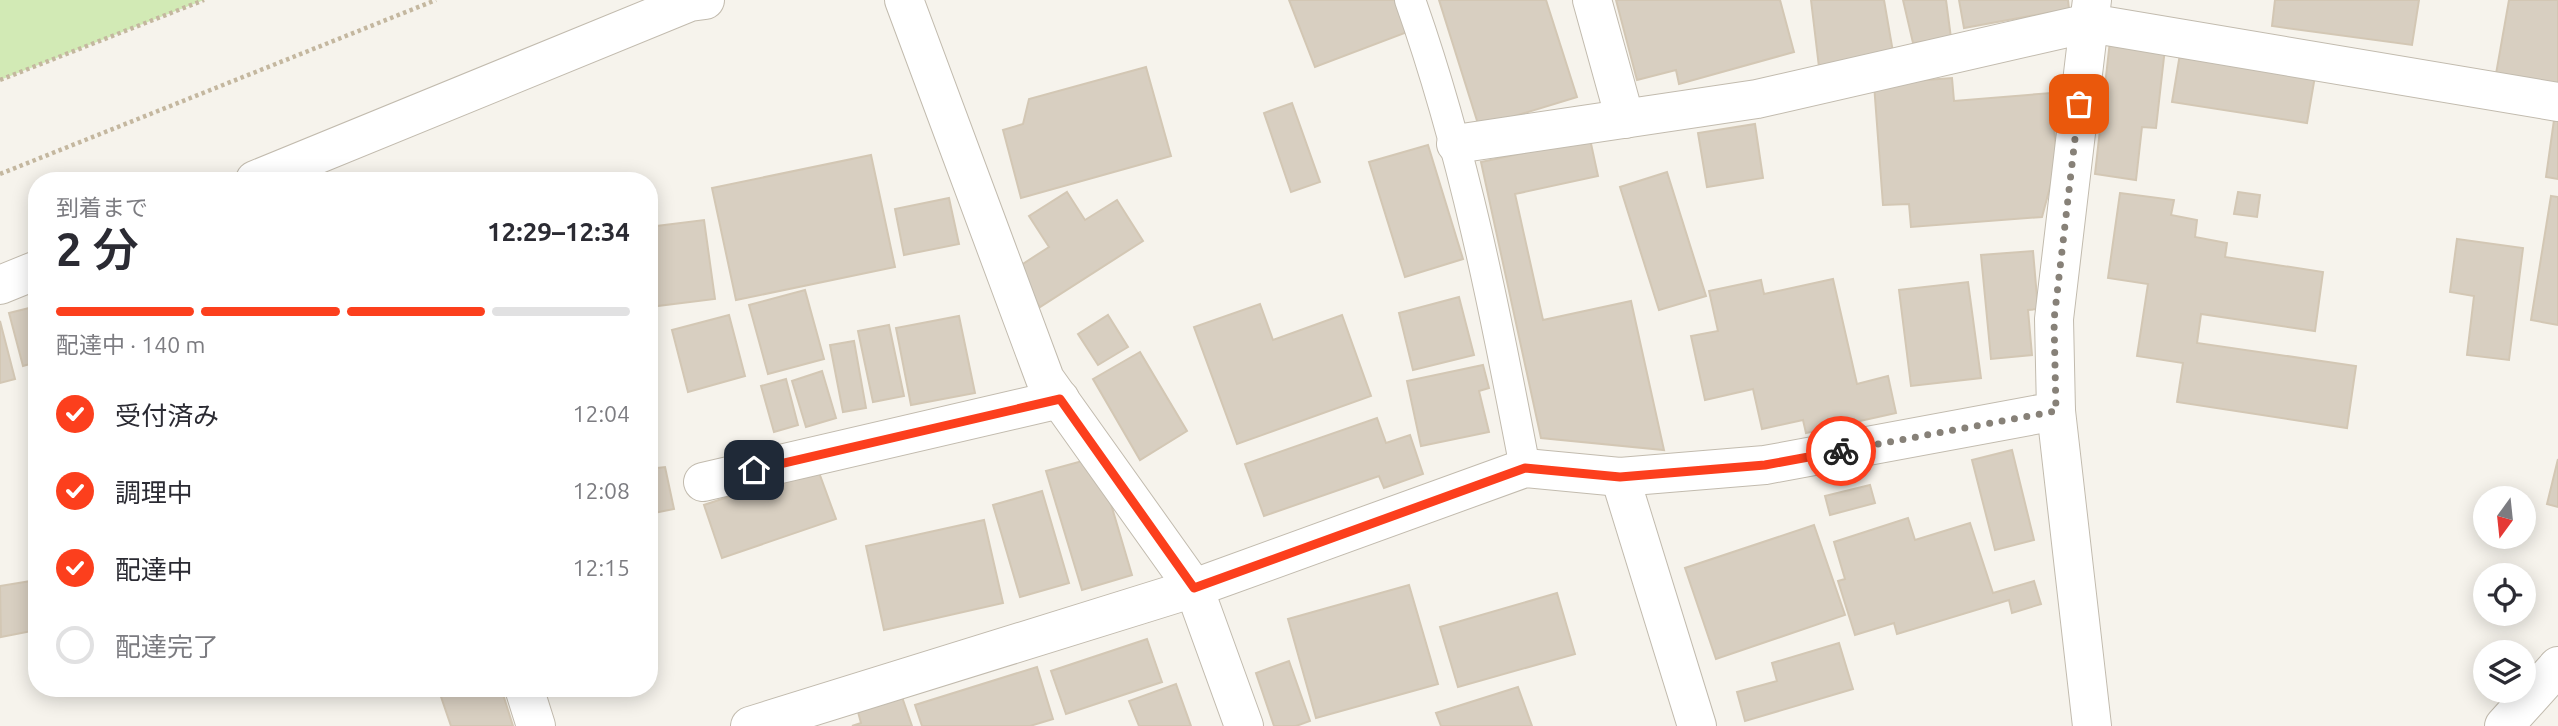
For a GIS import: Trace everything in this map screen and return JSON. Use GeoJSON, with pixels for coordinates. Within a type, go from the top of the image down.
{"type":"FeatureCollection","features":[{"type":"Feature","properties":{"kind":"street"},"geometry":{"type":"LineString","coordinates":[[904,0],[1045,379],[1194,588],[1244,726]]}},
{"type":"Feature","properties":{"kind":"street"},"geometry":{"type":"LineString","coordinates":[[1591,0],[1625,119]]}},
{"type":"Feature","properties":{"kind":"street"},"geometry":{"type":"LineString","coordinates":[[275,172],[696,1]]}},
{"type":"Feature","properties":{"kind":"street"},"geometry":{"type":"LineString","coordinates":[[1456,144],[1757,99],[2090,11],[2558,102]]}},
{"type":"Feature","properties":{"kind":"street"},"geometry":{"type":"LineString","coordinates":[[2090,11],[2054,320],[2056,411],[2092,726]]}},
{"type":"Feature","properties":{"kind":"street"},"geometry":{"type":"LineString","coordinates":[[0,285],[28,274]]}},
{"type":"Feature","properties":{"kind":"street"},"geometry":{"type":"LineString","coordinates":[[703,482],[1060,399]]}},
{"type":"Feature","properties":{"kind":"street"},"geometry":{"type":"LineString","coordinates":[[750,726],[1194,588],[1525,468],[1620,477],[1765,465],[2056,411]]}},
{"type":"Feature","properties":{"kind":"street"},"geometry":{"type":"LineString","coordinates":[[1620,477],[1697,726]]}},
{"type":"Feature","properties":{"kind":"street"},"geometry":{"type":"LineString","coordinates":[[2504,726],[2558,666]]}},
{"type":"Feature","properties":{"kind":"street"},"geometry":{"type":"LineString","coordinates":[[527,697],[536,726]]}},
{"type":"Feature","properties":{"kind":"lane"},"geometry":{"type":"LineString","coordinates":[[1410,0],[1456,144],[1485,260],[1525,468]]}},
{"type":"Feature","properties":{"kind":"path"},"geometry":{"type":"LineString","coordinates":[[0,80],[204,0]]}},
{"type":"Feature","properties":{"kind":"path"},"geometry":{"type":"LineString","coordinates":[[0,174],[436,0]]}},
{"type":"Feature","properties":{"kind":"green space"},"geometry":{"type":"Polygon","coordinates":[[[0,0],[204,0],[0,80],[0,0]]]}},
{"type":"Feature","properties":{"kind":"building"},"geometry":{"type":"Polygon","coordinates":[[[1289,0],[1399,0],[1410,31],[1315,67],[1289,0]]]}},
{"type":"Feature","properties":{"kind":"building"},"geometry":{"type":"Polygon","coordinates":[[[1439,0],[1546,0],[1577,97],[1479,127],[1439,0]]]}},
{"type":"Feature","properties":{"kind":"building"},"geometry":{"type":"Polygon","coordinates":[[[1616,0],[1780,0],[1794,52],[1679,84],[1676,70],[1637,80],[1616,0]]]}},
{"type":"Feature","properties":{"kind":"building"},"geometry":{"type":"Polygon","coordinates":[[[1811,0],[1884,0],[1893,52],[1819,67],[1811,0]]]}},
{"type":"Feature","properties":{"kind":"building"},"geometry":{"type":"Polygon","coordinates":[[[1903,0],[1946,0],[1951,38],[1913,43],[1903,0]]]}},
{"type":"Feature","properties":{"kind":"building"},"geometry":{"type":"Polygon","coordinates":[[[1959,0],[2068,0],[2069,9],[1964,28],[1959,0]]]}},
{"type":"Feature","properties":{"kind":"building"},"geometry":{"type":"Polygon","coordinates":[[[2275,0],[2419,0],[2412,45],[2272,26],[2275,0]]]}},
{"type":"Feature","properties":{"kind":"building"},"geometry":{"type":"Polygon","coordinates":[[[2509,0],[2558,0],[2558,85],[2496,74],[2509,0]]]}},
{"type":"Feature","properties":{"kind":"building"},"geometry":{"type":"Polygon","coordinates":[[[2110,41],[2165,48],[2156,128],[2142,127],[2136,180],[2095,174],[2110,41]]]}},
{"type":"Feature","properties":{"kind":"building"},"geometry":{"type":"Polygon","coordinates":[[[2180,54],[2315,76],[2307,123],[2172,102],[2180,54]]]}},
{"type":"Feature","properties":{"kind":"building"},"geometry":{"type":"Polygon","coordinates":[[[1146,67],[1171,156],[1021,198],[1003,130],[1023,124],[1029,99],[1146,67]]]}},
{"type":"Feature","properties":{"kind":"building"},"geometry":{"type":"Polygon","coordinates":[[[1952,78],[1954,101],[2051,93],[2057,161],[2042,217],[1911,227],[1909,204],[1883,205],[1874,84],[1952,78]]]}},
{"type":"Feature","properties":{"kind":"building"},"geometry":{"type":"Polygon","coordinates":[[[1292,103],[1320,182],[1291,192],[1264,113],[1292,103]]]}},
{"type":"Feature","properties":{"kind":"building"},"geometry":{"type":"Polygon","coordinates":[[[2554,120],[2558,121],[2558,179],[2546,177],[2554,120]]]}},
{"type":"Feature","properties":{"kind":"building"},"geometry":{"type":"Polygon","coordinates":[[[1755,124],[1763,178],[1707,187],[1698,133],[1755,124]]]}},
{"type":"Feature","properties":{"kind":"building"},"geometry":{"type":"Polygon","coordinates":[[[1590,139],[1598,176],[1515,194],[1543,320],[1631,301],[1664,450],[1541,438],[1481,162],[1590,139]]]}},
{"type":"Feature","properties":{"kind":"building"},"geometry":{"type":"Polygon","coordinates":[[[1428,145],[1463,259],[1405,277],[1369,162],[1428,145]]]}},
{"type":"Feature","properties":{"kind":"building"},"geometry":{"type":"Polygon","coordinates":[[[871,155],[895,267],[736,300],[712,188],[871,155]]]}},
{"type":"Feature","properties":{"kind":"building"},"geometry":{"type":"Polygon","coordinates":[[[1667,172],[1706,296],[1659,310],[1620,187],[1667,172]]]}},
{"type":"Feature","properties":{"kind":"building"},"geometry":{"type":"Polygon","coordinates":[[[1067,192],[1085,220],[1117,200],[1143,241],[1040,307],[1015,269],[1049,247],[1029,216],[1067,192]]]}},
{"type":"Feature","properties":{"kind":"building"},"geometry":{"type":"Polygon","coordinates":[[[2238,192],[2260,195],[2257,217],[2234,214],[2238,192]]]}},
{"type":"Feature","properties":{"kind":"building"},"geometry":{"type":"Polygon","coordinates":[[[2120,193],[2174,200],[2171,215],[2197,220],[2195,237],[2227,243],[2225,257],[2323,272],[2315,331],[2201,314],[2197,343],[2356,366],[2347,428],[2177,402],[2183,363],[2137,356],[2148,284],[2108,278],[2120,193]]]}},
{"type":"Feature","properties":{"kind":"building"},"geometry":{"type":"Polygon","coordinates":[[[2551,196],[2558,197],[2558,325],[2531,320],[2551,196]]]}},
{"type":"Feature","properties":{"kind":"building"},"geometry":{"type":"Polygon","coordinates":[[[949,198],[959,244],[904,255],[895,209],[949,198]]]}},
{"type":"Feature","properties":{"kind":"building"},"geometry":{"type":"Polygon","coordinates":[[[704,220],[715,299],[658,306],[658,226],[704,220]]]}},
{"type":"Feature","properties":{"kind":"building"},"geometry":{"type":"Polygon","coordinates":[[[2457,239],[2523,248],[2509,360],[2467,355],[2474,296],[2450,292],[2457,239]]]}},
{"type":"Feature","properties":{"kind":"building"},"geometry":{"type":"Polygon","coordinates":[[[2033,251],[2038,309],[2028,310],[2032,355],[1991,359],[1981,255],[2033,251]]]}},
{"type":"Feature","properties":{"kind":"building"},"geometry":{"type":"Polygon","coordinates":[[[1833,279],[1857,384],[1888,376],[1896,413],[1806,433],[1803,420],[1762,429],[1753,389],[1705,400],[1691,336],[1718,331],[1709,291],[1761,280],[1764,294],[1833,279]]]}},
{"type":"Feature","properties":{"kind":"building"},"geometry":{"type":"Polygon","coordinates":[[[1968,282],[1981,378],[1911,386],[1899,290],[1968,282]]]}},
{"type":"Feature","properties":{"kind":"building"},"geometry":{"type":"Polygon","coordinates":[[[805,290],[824,359],[768,374],[749,305],[805,290]]]}},
{"type":"Feature","properties":{"kind":"building"},"geometry":{"type":"Polygon","coordinates":[[[1459,297],[1474,355],[1413,370],[1399,313],[1459,297]]]}},
{"type":"Feature","properties":{"kind":"building"},"geometry":{"type":"Polygon","coordinates":[[[1260,304],[1273,340],[1342,315],[1371,396],[1237,444],[1194,327],[1260,304]]]}},
{"type":"Feature","properties":{"kind":"building"},"geometry":{"type":"Polygon","coordinates":[[[28,308],[28,365],[23,366],[9,313],[28,308]]]}},
{"type":"Feature","properties":{"kind":"building"},"geometry":{"type":"Polygon","coordinates":[[[729,315],[745,376],[688,392],[672,330],[729,315]]]}},
{"type":"Feature","properties":{"kind":"building"},"geometry":{"type":"Polygon","coordinates":[[[1108,315],[1128,347],[1098,365],[1078,334],[1108,315]]]}},
{"type":"Feature","properties":{"kind":"building"},"geometry":{"type":"Polygon","coordinates":[[[959,316],[975,393],[911,405],[896,328],[959,316]]]}},
{"type":"Feature","properties":{"kind":"building"},"geometry":{"type":"Polygon","coordinates":[[[0,321],[15,379],[0,383],[0,321]]]}},
{"type":"Feature","properties":{"kind":"building"},"geometry":{"type":"Polygon","coordinates":[[[889,325],[904,396],[873,402],[858,331],[889,325]]]}},
{"type":"Feature","properties":{"kind":"building"},"geometry":{"type":"Polygon","coordinates":[[[854,341],[866,408],[843,412],[830,345],[854,341]]]}},
{"type":"Feature","properties":{"kind":"building"},"geometry":{"type":"Polygon","coordinates":[[[1140,352],[1187,431],[1140,460],[1093,379],[1140,352]]]}},
{"type":"Feature","properties":{"kind":"building"},"geometry":{"type":"Polygon","coordinates":[[[1483,365],[1489,388],[1479,391],[1489,432],[1421,446],[1407,381],[1483,365]]]}},
{"type":"Feature","properties":{"kind":"building"},"geometry":{"type":"Polygon","coordinates":[[[822,371],[836,418],[806,427],[792,381],[822,371]]]}},
{"type":"Feature","properties":{"kind":"building"},"geometry":{"type":"Polygon","coordinates":[[[786,379],[798,425],[774,432],[761,386],[786,379]]]}},
{"type":"Feature","properties":{"kind":"building"},"geometry":{"type":"Polygon","coordinates":[[[1377,418],[1386,443],[1410,435],[1423,474],[1384,488],[1379,476],[1264,516],[1245,464],[1377,418]]]}},
{"type":"Feature","properties":{"kind":"building"},"geometry":{"type":"Polygon","coordinates":[[[2012,450],[2034,540],[1995,550],[1972,460],[2012,450]]]}},
{"type":"Feature","properties":{"kind":"building"},"geometry":{"type":"Polygon","coordinates":[[[1097,457],[1132,575],[1082,590],[1046,471],[1097,457]]]}},
{"type":"Feature","properties":{"kind":"building"},"geometry":{"type":"Polygon","coordinates":[[[2558,459],[2558,507],[2547,504],[2558,459]]]}},
{"type":"Feature","properties":{"kind":"building"},"geometry":{"type":"Polygon","coordinates":[[[665,467],[674,509],[658,512],[658,468],[665,467]]]}},
{"type":"Feature","properties":{"kind":"building"},"geometry":{"type":"Polygon","coordinates":[[[817,467],[836,519],[722,558],[704,505],[817,467]]]}},
{"type":"Feature","properties":{"kind":"building"},"geometry":{"type":"Polygon","coordinates":[[[1870,485],[1875,503],[1830,515],[1825,496],[1870,485]]]}},
{"type":"Feature","properties":{"kind":"building"},"geometry":{"type":"Polygon","coordinates":[[[1042,491],[1069,583],[1020,597],[993,505],[1042,491]]]}},
{"type":"Feature","properties":{"kind":"building"},"geometry":{"type":"Polygon","coordinates":[[[1908,518],[1915,540],[1970,523],[1993,593],[2034,581],[2041,604],[2012,613],[2009,600],[1897,634],[1894,623],[1855,635],[1838,581],[1845,579],[1834,542],[1908,518]]]}},
{"type":"Feature","properties":{"kind":"building"},"geometry":{"type":"Polygon","coordinates":[[[984,520],[1003,603],[884,630],[866,546],[984,520]]]}},
{"type":"Feature","properties":{"kind":"building"},"geometry":{"type":"Polygon","coordinates":[[[1814,525],[1845,615],[1716,659],[1685,568],[1814,525]]]}},
{"type":"Feature","properties":{"kind":"building"},"geometry":{"type":"Polygon","coordinates":[[[28,581],[28,632],[1,637],[0,586],[28,581]]]}},
{"type":"Feature","properties":{"kind":"building"},"geometry":{"type":"Polygon","coordinates":[[[1409,585],[1438,684],[1316,718],[1288,619],[1409,585]]]}},
{"type":"Feature","properties":{"kind":"building"},"geometry":{"type":"Polygon","coordinates":[[[1557,593],[1575,654],[1458,687],[1440,627],[1557,593]]]}},
{"type":"Feature","properties":{"kind":"building"},"geometry":{"type":"Polygon","coordinates":[[[1147,639],[1162,682],[1066,714],[1051,671],[1147,639]]]}},
{"type":"Feature","properties":{"kind":"building"},"geometry":{"type":"Polygon","coordinates":[[[1839,643],[1853,689],[1745,721],[1737,692],[1777,681],[1772,663],[1839,643]]]}},
{"type":"Feature","properties":{"kind":"building"},"geometry":{"type":"Polygon","coordinates":[[[1289,661],[1310,721],[1296,726],[1274,726],[1256,673],[1289,661]]]}},
{"type":"Feature","properties":{"kind":"building"},"geometry":{"type":"Polygon","coordinates":[[[1037,667],[1053,719],[1030,726],[922,726],[915,705],[1037,667]]]}},
{"type":"Feature","properties":{"kind":"building"},"geometry":{"type":"Polygon","coordinates":[[[1176,684],[1191,726],[1139,726],[1129,701],[1176,684]]]}},
{"type":"Feature","properties":{"kind":"building"},"geometry":{"type":"Polygon","coordinates":[[[1518,687],[1532,726],[1441,726],[1436,713],[1518,687]]]}},
{"type":"Feature","properties":{"kind":"building"},"geometry":{"type":"Polygon","coordinates":[[[441,697],[504,697],[513,726],[451,726],[441,697]]]}},
{"type":"Feature","properties":{"kind":"building"},"geometry":{"type":"Polygon","coordinates":[[[902,697],[912,726],[852,726],[861,723],[858,712],[902,697]]]}},
{"type":"Feature","properties":{"kind":"way so far"},"geometry":{"type":"LineString","coordinates":[[1841,451],[2056,411],[2054,320],[2079,104]]}},
{"type":"Feature","properties":{"kind":"route"},"geometry":{"type":"LineString","coordinates":[[754,470],[1060,399],[1194,588],[1525,468],[1620,477],[1765,465],[1841,451]]}}]}
